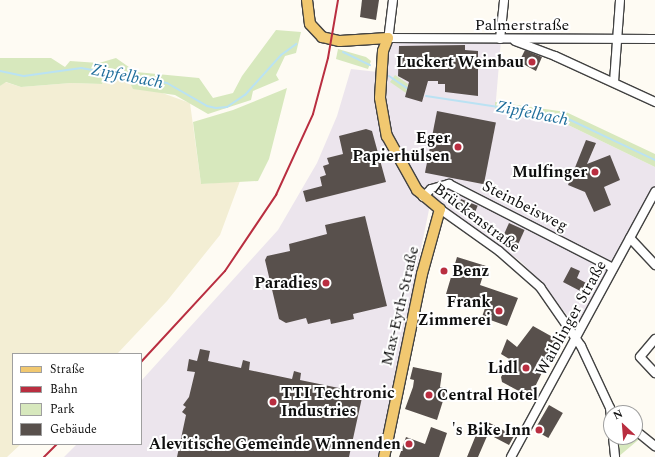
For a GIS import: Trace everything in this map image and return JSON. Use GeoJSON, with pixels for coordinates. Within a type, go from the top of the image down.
{"type":"FeatureCollection","features":[{"type":"Feature","properties":{"kind":"main road"},"geometry":{"type":"LineString","coordinates":[[307,0],[310,24],[322,37],[340,41],[388,38]]}},
{"type":"Feature","properties":{"kind":"main road","name":"Brückenstraße"},"geometry":{"type":"LineString","coordinates":[[388,38],[384,48],[380,79],[383,118],[394,153],[423,197],[440,210]]}},
{"type":"Feature","properties":{"kind":"main road","name":"Max-Eyth-Straße"},"geometry":{"type":"LineString","coordinates":[[384,457],[420,281],[440,210]]}},
{"type":"Feature","properties":{"kind":"street"},"geometry":{"type":"LineString","coordinates":[[388,38],[393,0]]}},
{"type":"Feature","properties":{"kind":"street"},"geometry":{"type":"LineString","coordinates":[[504,0],[500,38],[531,46],[614,82],[655,102]]}},
{"type":"Feature","properties":{"kind":"street"},"geometry":{"type":"LineString","coordinates":[[614,82],[620,0]]}},
{"type":"Feature","properties":{"kind":"street","name":"Palmerstraße"},"geometry":{"type":"LineString","coordinates":[[388,38],[655,39]]}},
{"type":"Feature","properties":{"kind":"street","name":"Steinbeisweg"},"geometry":{"type":"LineString","coordinates":[[423,197],[431,189],[449,184],[614,268]]}},
{"type":"Feature","properties":{"kind":"street","name":"Waiblinger Straße"},"geometry":{"type":"LineString","coordinates":[[511,457],[655,192]]}},
{"type":"Feature","properties":{"kind":"street","name":"Brückenstraße"},"geometry":{"type":"LineString","coordinates":[[440,210],[499,251],[540,287],[576,338],[610,405]]}},
{"type":"Feature","properties":{"kind":"street"},"geometry":{"type":"LineString","coordinates":[[630,238],[655,265]]}},
{"type":"Feature","properties":{"kind":"street"},"geometry":{"type":"LineString","coordinates":[[655,340],[640,357],[655,373]]}},
{"type":"Feature","properties":{"kind":"street"},"geometry":{"type":"LineString","coordinates":[[643,436],[655,446]]}},
{"type":"Feature","properties":{"kind":"street"},"geometry":{"type":"LineString","coordinates":[[614,445],[615,457]]}},
{"type":"Feature","properties":{"kind":"shaded area"},"geometry":{"type":"Polygon","coordinates":[[[389,40],[501,40],[495,112],[562,122],[655,167],[655,185],[577,328],[541,282],[519,260],[431,200],[378,457],[64,457],[76,445],[142,445],[142,380],[278,230],[317,163],[337,116],[351,69],[387,73],[389,40]]]}},
{"type":"Feature","properties":{"kind":"shaded area"},"geometry":{"type":"Polygon","coordinates":[[[106,79],[129,81],[190,103],[201,184],[240,181],[220,235],[167,301],[118,353],[12,353],[12,445],[20,445],[7,457],[0,457],[0,86],[5,82],[21,87],[71,83],[102,84],[106,79]]]}},
{"type":"Feature","properties":{"kind":"green space"},"geometry":{"type":"Polygon","coordinates":[[[276,30],[301,32],[296,53],[285,56],[276,75],[279,80],[253,91],[251,100],[208,114],[175,95],[133,89],[129,81],[106,79],[102,84],[71,83],[21,87],[6,82],[0,86],[0,58],[51,58],[65,67],[70,61],[99,63],[116,58],[136,72],[199,78],[213,98],[233,93],[242,76],[276,30]]]}},
{"type":"Feature","properties":{"kind":"green space"},"geometry":{"type":"Polygon","coordinates":[[[338,49],[366,57],[371,61],[368,69],[336,59],[338,49]]]}},
{"type":"Feature","properties":{"kind":"green space"},"geometry":{"type":"Polygon","coordinates":[[[395,75],[408,84],[406,93],[390,82],[395,75]]]}},
{"type":"Feature","properties":{"kind":"green space"},"geometry":{"type":"Polygon","coordinates":[[[287,88],[269,159],[258,181],[201,184],[193,122],[233,110],[287,88]]]}},
{"type":"Feature","properties":{"kind":"green space"},"geometry":{"type":"Polygon","coordinates":[[[495,102],[566,112],[655,154],[655,167],[562,122],[495,112],[495,102]]]}},
{"type":"Feature","properties":{"kind":"green space"},"geometry":{"type":"Polygon","coordinates":[[[615,445],[632,445],[618,457],[615,445]]]}},
{"type":"Feature","properties":{"kind":"building"},"geometry":{"type":"Polygon","coordinates":[[[362,0],[379,0],[376,20],[360,17],[362,0]]]}},
{"type":"Feature","properties":{"kind":"building","name":"Eger Papierhülsen"},"geometry":{"type":"Polygon","coordinates":[[[465,45],[465,50],[478,51],[478,96],[445,92],[445,84],[438,84],[438,81],[428,81],[422,102],[405,97],[409,82],[398,76],[399,46],[465,45]]]}},
{"type":"Feature","properties":{"kind":"building","name":"Luckert Weinbau"},"geometry":{"type":"Polygon","coordinates":[[[525,50],[542,57],[536,71],[523,64],[524,60],[521,58],[525,50]]]}},
{"type":"Feature","properties":{"kind":"building","name":"Eger Papierhülsen"},"geometry":{"type":"Polygon","coordinates":[[[437,111],[496,122],[484,184],[425,173],[437,111]]]}},
{"type":"Feature","properties":{"kind":"building"},"geometry":{"type":"Polygon","coordinates":[[[366,129],[372,131],[386,182],[306,202],[303,191],[322,186],[320,177],[326,175],[323,166],[329,164],[327,158],[343,154],[339,136],[366,129]]]}},
{"type":"Feature","properties":{"kind":"building","name":"Mulfinger"},"geometry":{"type":"Polygon","coordinates":[[[586,140],[596,143],[587,164],[610,155],[620,180],[604,187],[611,205],[594,212],[585,192],[568,185],[586,140]]]}},
{"type":"Feature","properties":{"kind":"building"},"geometry":{"type":"Polygon","coordinates":[[[461,199],[478,206],[473,217],[457,210],[461,199]]]}},
{"type":"Feature","properties":{"kind":"building","name":"Paradies"},"geometry":{"type":"Polygon","coordinates":[[[365,216],[387,306],[353,314],[354,319],[331,324],[330,319],[308,324],[306,318],[286,323],[279,319],[265,260],[267,256],[290,251],[289,244],[327,234],[325,225],[365,216]]]}},
{"type":"Feature","properties":{"kind":"building"},"geometry":{"type":"Polygon","coordinates":[[[509,223],[525,230],[517,247],[501,240],[509,223]]]}},
{"type":"Feature","properties":{"kind":"building"},"geometry":{"type":"Polygon","coordinates":[[[457,257],[486,266],[480,285],[518,298],[507,326],[482,317],[486,305],[446,294],[457,257]]]}},
{"type":"Feature","properties":{"kind":"building"},"geometry":{"type":"Polygon","coordinates":[[[571,267],[580,271],[577,278],[588,284],[584,293],[563,282],[571,267]]]}},
{"type":"Feature","properties":{"kind":"building","name":"Lidl"},"geometry":{"type":"Polygon","coordinates":[[[533,326],[558,340],[530,397],[502,382],[501,377],[511,360],[501,354],[507,339],[517,347],[533,326]]]}},
{"type":"Feature","properties":{"kind":"building","name":"TTI Techtronic Industries"},"geometry":{"type":"Polygon","coordinates":[[[200,349],[210,351],[208,361],[241,368],[243,360],[250,362],[249,370],[292,379],[294,371],[301,373],[300,380],[363,393],[349,457],[177,457],[186,415],[182,412],[186,407],[183,405],[189,397],[195,372],[187,371],[189,359],[197,361],[200,349]]]}},
{"type":"Feature","properties":{"kind":"building","name":"Central Hotel"},"geometry":{"type":"Polygon","coordinates":[[[413,367],[442,373],[440,387],[447,388],[437,420],[405,409],[413,387],[414,380],[410,379],[413,367]]]}},
{"type":"Feature","properties":{"kind":"building"},"geometry":{"type":"Polygon","coordinates":[[[549,405],[563,413],[548,438],[534,430],[549,405]]]}},
{"type":"Feature","properties":{"kind":"building"},"geometry":{"type":"Polygon","coordinates":[[[486,421],[514,436],[509,445],[488,434],[478,457],[467,457],[476,435],[486,421]]]}},
{"type":"Feature","properties":{"kind":"building"},"geometry":{"type":"Polygon","coordinates":[[[431,427],[447,433],[439,457],[399,457],[406,437],[425,444],[431,427]]]}},
{"type":"Feature","properties":{"kind":"waterway","name":"Zipfelbach"},"geometry":{"type":"LineString","coordinates":[[0,71],[24,76],[81,68],[167,83],[207,106],[216,108],[227,107],[245,95],[281,55],[296,44]]}},
{"type":"Feature","properties":{"kind":"waterway","name":"Zipfelbach"},"geometry":{"type":"LineString","coordinates":[[343,52],[370,65]]}},
{"type":"Feature","properties":{"kind":"waterway","name":"Zipfelbach"},"geometry":{"type":"LineString","coordinates":[[389,76],[407,88]]}},
{"type":"Feature","properties":{"kind":"waterway","name":"Zipfelbach"},"geometry":{"type":"LineString","coordinates":[[426,96],[564,117],[655,160]]}},
{"type":"Feature","properties":{"kind":"railway"},"geometry":{"type":"LineString","coordinates":[[142,361],[225,271],[276,195],[313,114],[328,58],[338,0]]}},
{"type":"Feature","properties":{"kind":"railway"},"geometry":{"type":"LineString","coordinates":[[44,457],[56,445]]}},
{"type":"Feature","properties":{"kind":"place","name":"Luckert Weinbau"},"geometry":{"type":"Point","coordinates":[532,62]}},
{"type":"Feature","properties":{"kind":"place","name":"Eger Papierhülsen"},"geometry":{"type":"Point","coordinates":[458,147]}},
{"type":"Feature","properties":{"kind":"place","name":"Mulfinger"},"geometry":{"type":"Point","coordinates":[595,172]}},
{"type":"Feature","properties":{"kind":"place","name":"Benz"},"geometry":{"type":"Point","coordinates":[444,271]}},
{"type":"Feature","properties":{"kind":"place","name":"Paradies"},"geometry":{"type":"Point","coordinates":[326,283]}},
{"type":"Feature","properties":{"kind":"place","name":"Frank Zimmerei"},"geometry":{"type":"Point","coordinates":[499,311]}},
{"type":"Feature","properties":{"kind":"place","name":"Lidl"},"geometry":{"type":"Point","coordinates":[526,368]}},
{"type":"Feature","properties":{"kind":"place","name":"Central Hotel"},"geometry":{"type":"Point","coordinates":[429,395]}},
{"type":"Feature","properties":{"kind":"place","name":"TTI Techtronic Industries"},"geometry":{"type":"Point","coordinates":[273,402]}},
{"type":"Feature","properties":{"kind":"place","name":"'s Bike Inn"},"geometry":{"type":"Point","coordinates":[539,430]}},
{"type":"Feature","properties":{"kind":"place","name":"Alevitische Gemeinde Winnenden"},"geometry":{"type":"Point","coordinates":[409,444]}}]}
